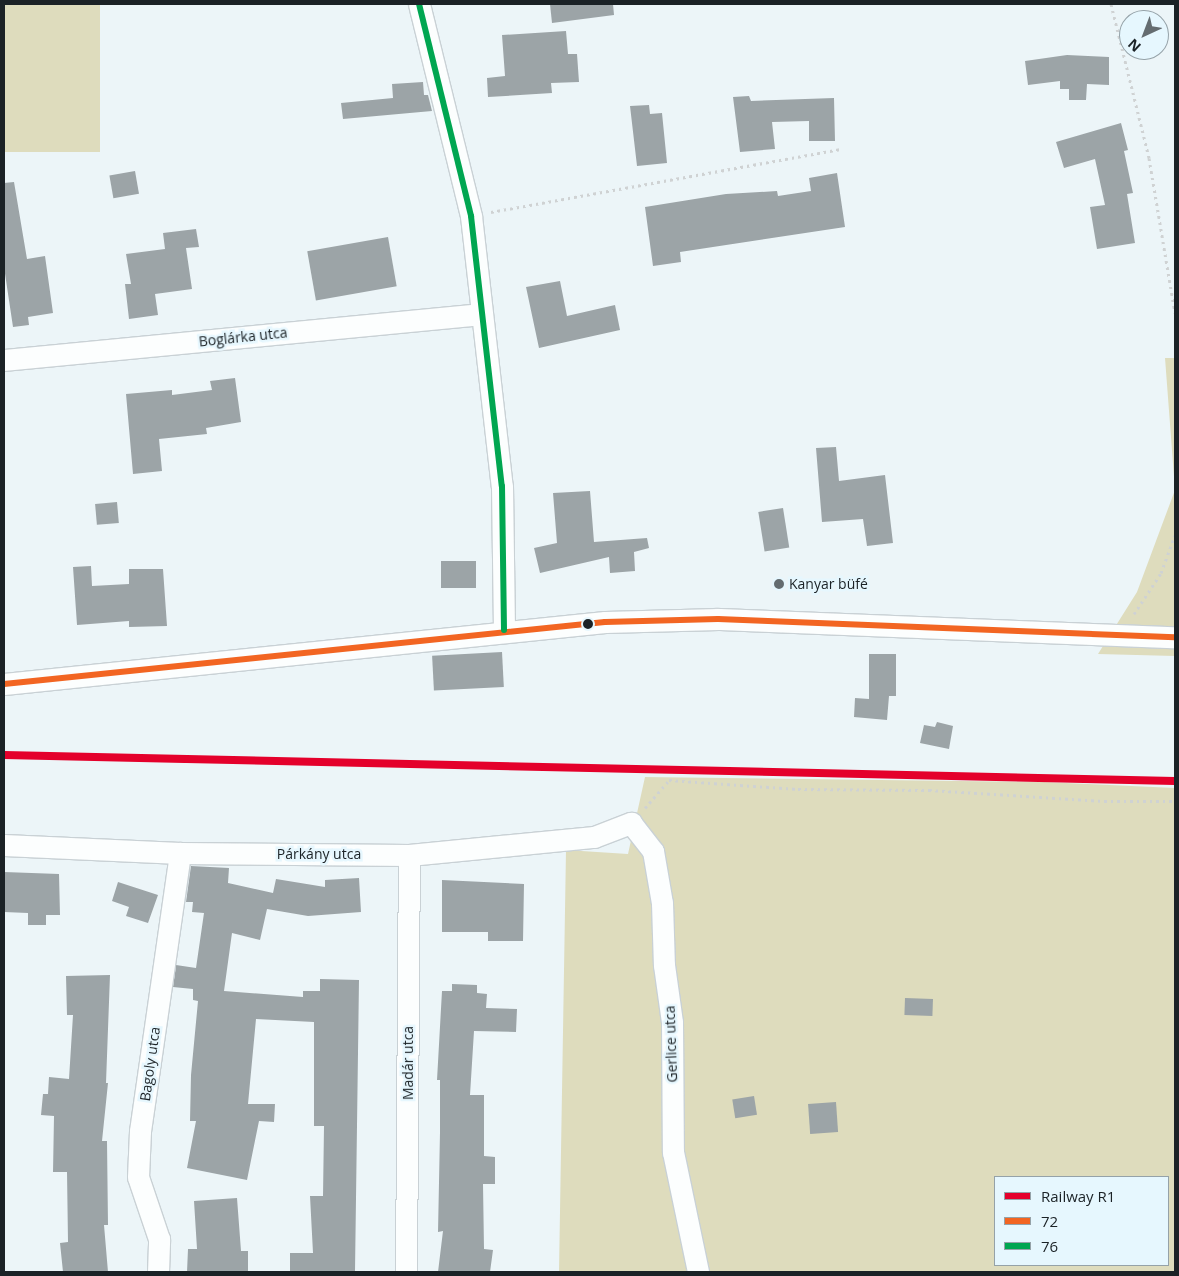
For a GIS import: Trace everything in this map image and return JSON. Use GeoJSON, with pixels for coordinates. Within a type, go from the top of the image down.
{"type":"FeatureCollection","features":[{"type":"Feature","properties":{"kind":"street"},"geometry":{"type":"LineString","coordinates":[[419,4],[471,216],[502,486],[504,630]]}},
{"type":"Feature","properties":{"kind":"street","name":"Boglárka utca"},"geometry":{"type":"LineString","coordinates":[[4,360],[482,314]]}},
{"type":"Feature","properties":{"kind":"street"},"geometry":{"type":"LineString","coordinates":[[4,684],[504,630],[605,622],[718,619],[1175,637]]}},
{"type":"Feature","properties":{"kind":"street","name":"Párkány utca"},"geometry":{"type":"LineString","coordinates":[[4,844],[180,853],[410,855],[594,837],[631,823]]}},
{"type":"Feature","properties":{"kind":"street","name":"Gerlice utca"},"geometry":{"type":"LineString","coordinates":[[631,823],[653,851],[662,903],[664,965],[672,1022],[674,1152],[698,1272]]}},
{"type":"Feature","properties":{"kind":"street","name":"Bagoly utca"},"geometry":{"type":"LineString","coordinates":[[158,1272],[159,1239],[138,1177],[140,1131],[180,853]]}},
{"type":"Feature","properties":{"kind":"street","name":"Madár utca"},"geometry":{"type":"LineString","coordinates":[[406,1272],[410,855]]}},
{"type":"Feature","properties":{"kind":"path"},"geometry":{"type":"LineString","coordinates":[[1111,4],[1149,158],[1175,312]]}},
{"type":"Feature","properties":{"kind":"path"},"geometry":{"type":"LineString","coordinates":[[471,216],[842,149]]}},
{"type":"Feature","properties":{"kind":"path"},"geometry":{"type":"LineString","coordinates":[[1119,635],[1161,573],[1175,535]]}},
{"type":"Feature","properties":{"kind":"path"},"geometry":{"type":"LineString","coordinates":[[631,823],[669,780],[798,789],[929,790],[1104,802],[1175,801]]}},
{"type":"Feature","properties":{"kind":"shaded area"},"geometry":{"type":"Polygon","coordinates":[[[4,4],[100,4],[100,152],[4,152],[4,4]]]}},
{"type":"Feature","properties":{"kind":"shaded area"},"geometry":{"type":"Polygon","coordinates":[[[1165,358],[1175,358],[1175,490],[1165,358]]]}},
{"type":"Feature","properties":{"kind":"shaded area"},"geometry":{"type":"Polygon","coordinates":[[[1175,490],[1175,656],[1098,654],[1137,592],[1175,490]]]}},
{"type":"Feature","properties":{"kind":"shaded area"},"geometry":{"type":"Polygon","coordinates":[[[645,777],[1044,782],[1175,788],[1175,1272],[559,1272],[566,850],[628,854],[645,777]]]}},
{"type":"Feature","properties":{"kind":"building"},"geometry":{"type":"Polygon","coordinates":[[[550,4],[613,4],[614,15],[552,23],[550,4]]]}},
{"type":"Feature","properties":{"kind":"building"},"geometry":{"type":"Polygon","coordinates":[[[566,31],[568,54],[577,54],[579,82],[551,83],[552,93],[488,97],[487,78],[505,76],[502,35],[566,31]]]}},
{"type":"Feature","properties":{"kind":"building"},"geometry":{"type":"Polygon","coordinates":[[[1067,55],[1109,57],[1109,85],[1087,84],[1086,100],[1069,100],[1069,89],[1060,89],[1060,81],[1028,85],[1025,61],[1067,55]]]}},
{"type":"Feature","properties":{"kind":"building"},"geometry":{"type":"Polygon","coordinates":[[[423,82],[424,95],[428,95],[432,111],[343,119],[341,103],[393,98],[392,84],[423,82]]]}},
{"type":"Feature","properties":{"kind":"building"},"geometry":{"type":"Polygon","coordinates":[[[749,96],[751,101],[834,98],[835,141],[809,141],[809,121],[772,122],[775,149],[740,152],[733,97],[749,96]]]}},
{"type":"Feature","properties":{"kind":"building"},"geometry":{"type":"Polygon","coordinates":[[[649,105],[650,114],[662,113],[667,163],[637,166],[630,106],[649,105]]]}},
{"type":"Feature","properties":{"kind":"building"},"geometry":{"type":"Polygon","coordinates":[[[1121,123],[1128,150],[1124,151],[1133,193],[1127,194],[1135,243],[1097,249],[1090,207],[1105,205],[1095,159],[1064,168],[1056,142],[1121,123]]]}},
{"type":"Feature","properties":{"kind":"building"},"geometry":{"type":"Polygon","coordinates":[[[135,171],[139,194],[113,198],[109,176],[135,171]]]}},
{"type":"Feature","properties":{"kind":"building"},"geometry":{"type":"Polygon","coordinates":[[[837,173],[845,227],[680,252],[681,262],[653,266],[645,207],[726,194],[777,191],[778,196],[811,191],[809,178],[837,173]]]}},
{"type":"Feature","properties":{"kind":"building"},"geometry":{"type":"Polygon","coordinates":[[[14,182],[27,259],[45,256],[53,313],[28,317],[29,325],[13,327],[4,267],[4,183],[14,182]]]}},
{"type":"Feature","properties":{"kind":"building"},"geometry":{"type":"Polygon","coordinates":[[[196,229],[199,247],[186,248],[192,289],[155,294],[158,315],[129,319],[125,284],[131,284],[126,254],[165,249],[163,233],[196,229]]]}},
{"type":"Feature","properties":{"kind":"building"},"geometry":{"type":"Polygon","coordinates":[[[388,237],[397,286],[316,300],[307,251],[388,237]]]}},
{"type":"Feature","properties":{"kind":"building"},"geometry":{"type":"Polygon","coordinates":[[[560,281],[567,316],[615,305],[620,330],[539,348],[526,287],[560,281]]]}},
{"type":"Feature","properties":{"kind":"building"},"geometry":{"type":"Polygon","coordinates":[[[235,378],[241,422],[206,428],[207,434],[159,439],[162,471],[133,474],[126,394],[172,390],[172,395],[212,390],[210,381],[235,378]]]}},
{"type":"Feature","properties":{"kind":"building"},"geometry":{"type":"Polygon","coordinates":[[[836,447],[839,481],[885,475],[893,543],[867,546],[863,519],[822,522],[816,448],[836,447]]]}},
{"type":"Feature","properties":{"kind":"building"},"geometry":{"type":"Polygon","coordinates":[[[590,491],[594,542],[647,538],[649,548],[634,552],[635,571],[610,573],[609,557],[540,573],[534,548],[557,543],[553,493],[590,491]]]}},
{"type":"Feature","properties":{"kind":"building"},"geometry":{"type":"Polygon","coordinates":[[[117,502],[119,523],[97,525],[95,504],[117,502]]]}},
{"type":"Feature","properties":{"kind":"building"},"geometry":{"type":"Polygon","coordinates":[[[783,508],[789,548],[765,551],[758,512],[783,508]]]}},
{"type":"Feature","properties":{"kind":"building"},"geometry":{"type":"Polygon","coordinates":[[[441,561],[476,561],[476,588],[441,588],[441,561]]]}},
{"type":"Feature","properties":{"kind":"building"},"geometry":{"type":"Polygon","coordinates":[[[91,566],[92,586],[129,584],[129,569],[163,569],[167,626],[129,627],[129,621],[77,625],[73,567],[91,566]]]}},
{"type":"Feature","properties":{"kind":"building"},"geometry":{"type":"Polygon","coordinates":[[[502,652],[504,687],[434,691],[432,656],[502,652]]]}},
{"type":"Feature","properties":{"kind":"building"},"geometry":{"type":"Polygon","coordinates":[[[869,654],[896,654],[896,696],[889,696],[887,720],[854,717],[855,698],[869,699],[869,654]]]}},
{"type":"Feature","properties":{"kind":"building"},"geometry":{"type":"Polygon","coordinates":[[[937,722],[953,726],[949,749],[920,743],[924,725],[935,727],[937,722]]]}},
{"type":"Feature","properties":{"kind":"building"},"geometry":{"type":"Polygon","coordinates":[[[191,866],[229,868],[228,883],[273,893],[276,879],[325,887],[325,880],[359,878],[361,912],[308,916],[267,909],[260,940],[232,933],[224,991],[303,997],[303,991],[320,991],[320,979],[359,980],[355,1272],[290,1272],[290,1253],[313,1253],[310,1196],[323,1196],[324,1126],[314,1126],[314,1022],[256,1019],[248,1104],[275,1104],[274,1122],[259,1121],[247,1180],[187,1168],[196,1121],[190,1121],[191,1075],[198,1001],[193,1000],[193,989],[173,987],[176,965],[196,968],[204,913],[192,912],[193,902],[186,902],[191,866]]]}},
{"type":"Feature","properties":{"kind":"building"},"geometry":{"type":"Polygon","coordinates":[[[4,872],[59,874],[60,915],[46,915],[46,925],[28,925],[28,913],[4,912],[4,872]]]}},
{"type":"Feature","properties":{"kind":"building"},"geometry":{"type":"Polygon","coordinates":[[[442,880],[524,884],[523,941],[488,941],[488,932],[442,932],[442,880]]]}},
{"type":"Feature","properties":{"kind":"building"},"geometry":{"type":"Polygon","coordinates":[[[118,882],[158,895],[148,923],[126,916],[129,907],[112,901],[118,882]]]}},
{"type":"Feature","properties":{"kind":"building"},"geometry":{"type":"Polygon","coordinates":[[[110,975],[106,1083],[108,1083],[102,1141],[107,1141],[108,1225],[104,1225],[108,1272],[63,1272],[60,1243],[68,1242],[67,1172],[53,1172],[54,1116],[41,1115],[43,1094],[48,1094],[49,1077],[69,1079],[73,1015],[67,1015],[66,976],[110,975]]]}},
{"type":"Feature","properties":{"kind":"building"},"geometry":{"type":"Polygon","coordinates":[[[452,984],[477,985],[477,993],[487,994],[486,1008],[517,1009],[516,1032],[474,1031],[470,1095],[484,1095],[484,1156],[495,1157],[495,1184],[483,1184],[484,1249],[493,1250],[490,1272],[438,1272],[443,1231],[438,1232],[440,1080],[437,1080],[442,991],[452,991],[452,984]]]}},
{"type":"Feature","properties":{"kind":"building"},"geometry":{"type":"Polygon","coordinates":[[[905,998],[933,999],[932,1016],[904,1015],[905,998]]]}},
{"type":"Feature","properties":{"kind":"building"},"geometry":{"type":"Polygon","coordinates":[[[754,1096],[757,1115],[735,1118],[732,1099],[754,1096]]]}},
{"type":"Feature","properties":{"kind":"building"},"geometry":{"type":"Polygon","coordinates":[[[836,1102],[838,1132],[810,1134],[808,1104],[836,1102]]]}},
{"type":"Feature","properties":{"kind":"building"},"geometry":{"type":"Polygon","coordinates":[[[237,1198],[241,1251],[248,1251],[248,1272],[187,1272],[188,1249],[197,1249],[194,1201],[237,1198]]]}},
{"type":"Feature","properties":{"kind":"rail line","name":"R1"},"geometry":{"type":"LineString","coordinates":[[4,755],[1175,781]]}},
{"type":"Feature","properties":{"kind":"transit line","name":"76"},"geometry":{"type":"LineString","coordinates":[[419,4],[471,216],[502,486],[504,630]]}},
{"type":"Feature","properties":{"kind":"transit line","name":"72"},"geometry":{"type":"LineString","coordinates":[[4,684],[605,622],[718,619],[1175,637]]}},
{"type":"Feature","properties":{"kind":"place","name":"Kanyar büfé"},"geometry":{"type":"Point","coordinates":[779,584]}}]}
